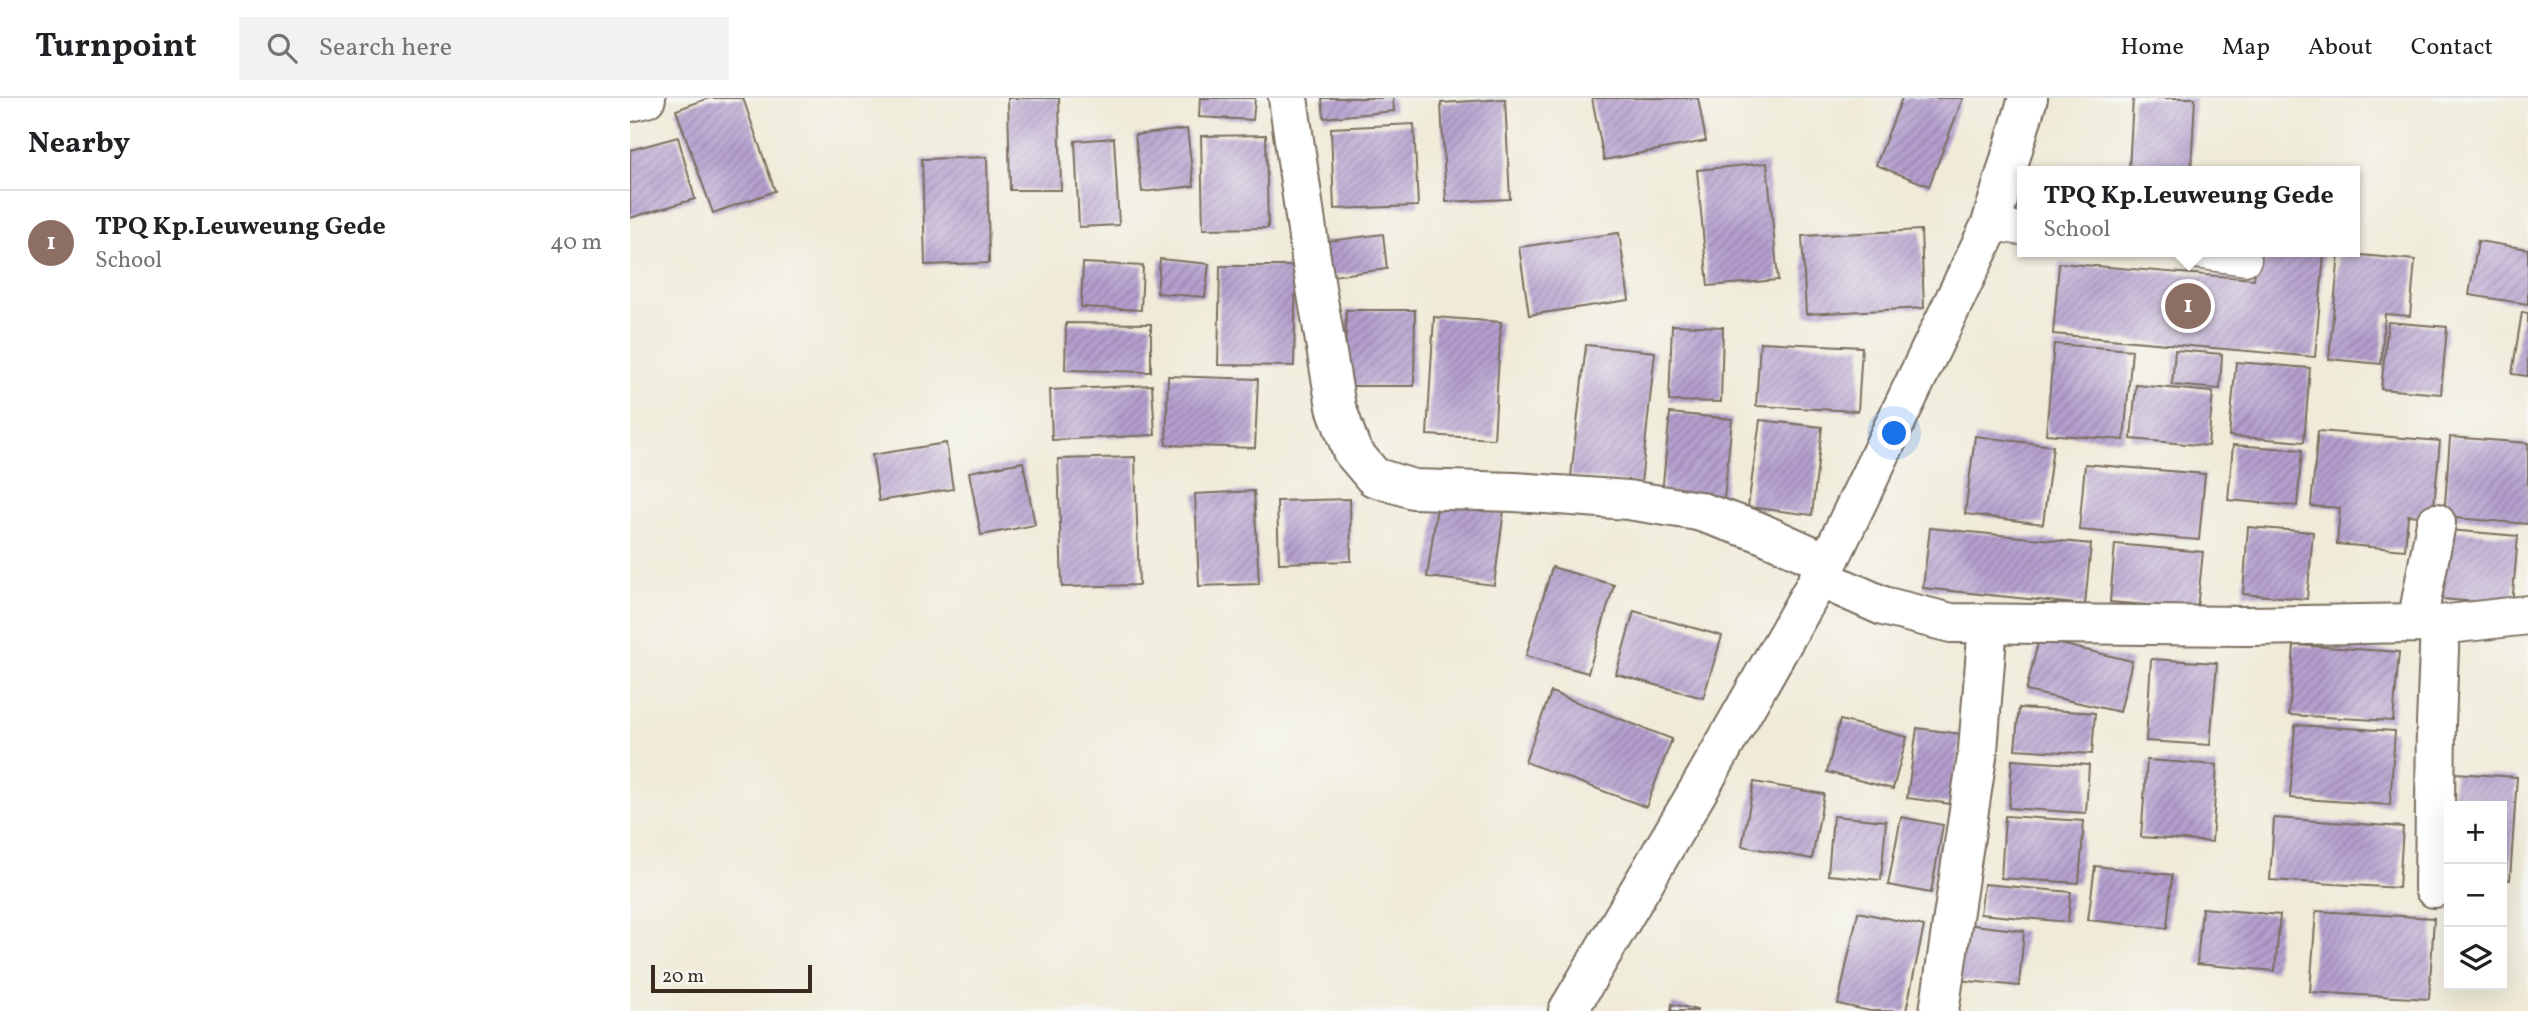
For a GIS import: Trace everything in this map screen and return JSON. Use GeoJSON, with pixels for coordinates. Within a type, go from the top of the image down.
{"type":"FeatureCollection","features":[{"type":"Feature","properties":{"kind":"street"},"geometry":{"type":"LineString","coordinates":[[630,102],[646,98]]}},
{"type":"Feature","properties":{"kind":"street"},"geometry":{"type":"LineString","coordinates":[[1289,98],[1311,258],[1336,407],[1352,451],[1374,477],[1413,489],[1603,498],[1698,511],[1757,531],[1883,606],[1951,622],[2247,626],[2429,624],[2528,615]]}},
{"type":"Feature","properties":{"kind":"street"},"geometry":{"type":"LineString","coordinates":[[1568,1011],[1824,570],[2007,227],[2028,98]]}},
{"type":"Feature","properties":{"kind":"street"},"geometry":{"type":"LineString","coordinates":[[2434,888],[2436,724],[2429,624],[2436,523]]}},
{"type":"Feature","properties":{"kind":"street"},"geometry":{"type":"LineString","coordinates":[[1939,1011],[1978,750],[1987,624]]}},
{"type":"Feature","properties":{"kind":"lane"},"geometry":{"type":"LineString","coordinates":[[2236,257],[2245,258]]}},
{"type":"Feature","properties":{"kind":"building"},"geometry":{"type":"Polygon","coordinates":[[[709,98],[743,98],[775,191],[713,213],[676,110],[709,98]]]}},
{"type":"Feature","properties":{"kind":"building"},"geometry":{"type":"Polygon","coordinates":[[[1008,98],[1059,98],[1061,190],[1010,190],[1008,98]]]}},
{"type":"Feature","properties":{"kind":"building"},"geometry":{"type":"Polygon","coordinates":[[[1200,98],[1255,98],[1253,120],[1199,117],[1200,98]]]}},
{"type":"Feature","properties":{"kind":"building"},"geometry":{"type":"Polygon","coordinates":[[[1322,98],[1393,98],[1394,111],[1324,118],[1322,98]]]}},
{"type":"Feature","properties":{"kind":"building"},"geometry":{"type":"Polygon","coordinates":[[[1592,98],[1698,98],[1706,141],[1604,160],[1592,98]]]}},
{"type":"Feature","properties":{"kind":"building"},"geometry":{"type":"Polygon","coordinates":[[[1902,98],[1963,98],[1929,186],[1876,165],[1902,98]]]}},
{"type":"Feature","properties":{"kind":"building"},"geometry":{"type":"Polygon","coordinates":[[[2133,98],[2195,98],[2191,166],[2129,166],[2133,98]]]}},
{"type":"Feature","properties":{"kind":"building"},"geometry":{"type":"Polygon","coordinates":[[[1505,99],[1510,199],[1446,202],[1441,103],[1505,99]]]}},
{"type":"Feature","properties":{"kind":"building"},"geometry":{"type":"Polygon","coordinates":[[[1414,124],[1418,206],[1334,209],[1331,128],[1414,124]]]}},
{"type":"Feature","properties":{"kind":"building"},"geometry":{"type":"Polygon","coordinates":[[[1187,129],[1194,186],[1142,192],[1135,135],[1187,129]]]}},
{"type":"Feature","properties":{"kind":"building"},"geometry":{"type":"Polygon","coordinates":[[[1266,135],[1268,228],[1203,229],[1201,136],[1266,135]]]}},
{"type":"Feature","properties":{"kind":"building"},"geometry":{"type":"Polygon","coordinates":[[[678,137],[695,199],[630,218],[630,150],[678,137]]]}},
{"type":"Feature","properties":{"kind":"building"},"geometry":{"type":"Polygon","coordinates":[[[1114,138],[1119,225],[1079,227],[1075,141],[1114,138]]]}},
{"type":"Feature","properties":{"kind":"building"},"geometry":{"type":"Polygon","coordinates":[[[987,157],[989,263],[925,265],[922,159],[987,157]]]}},
{"type":"Feature","properties":{"kind":"building"},"geometry":{"type":"Polygon","coordinates":[[[1767,163],[1778,280],[1708,286],[1697,170],[1767,163]]]}},
{"type":"Feature","properties":{"kind":"building"},"geometry":{"type":"Polygon","coordinates":[[[1921,230],[1924,308],[1806,314],[1802,236],[1921,230]]]}},
{"type":"Feature","properties":{"kind":"building"},"geometry":{"type":"Polygon","coordinates":[[[1619,233],[1629,300],[1529,315],[1519,247],[1619,233]]]}},
{"type":"Feature","properties":{"kind":"building"},"geometry":{"type":"Polygon","coordinates":[[[1383,234],[1387,269],[1325,277],[1320,242],[1383,234]]]}},
{"type":"Feature","properties":{"kind":"building"},"geometry":{"type":"Polygon","coordinates":[[[2478,241],[2528,249],[2528,304],[2469,295],[2478,241]]]}},
{"type":"Feature","properties":{"kind":"building"},"geometry":{"type":"Polygon","coordinates":[[[2360,255],[2415,260],[2410,316],[2385,314],[2381,364],[2329,359],[2339,257],[2360,255]]]}},
{"type":"Feature","properties":{"kind":"building"},"geometry":{"type":"Polygon","coordinates":[[[2256,257],[2324,257],[2315,357],[2053,334],[2059,263],[2254,279],[2256,257]]]}},
{"type":"Feature","properties":{"kind":"building"},"geometry":{"type":"Polygon","coordinates":[[[1160,259],[1209,264],[1205,297],[1157,293],[1160,259]]]}},
{"type":"Feature","properties":{"kind":"building"},"geometry":{"type":"Polygon","coordinates":[[[1083,263],[1143,266],[1141,310],[1081,307],[1083,263]]]}},
{"type":"Feature","properties":{"kind":"building"},"geometry":{"type":"Polygon","coordinates":[[[1220,266],[1296,266],[1294,366],[1218,365],[1220,266]]]}},
{"type":"Feature","properties":{"kind":"building"},"geometry":{"type":"Polygon","coordinates":[[[1346,310],[1415,310],[1414,386],[1345,386],[1346,310]]]}},
{"type":"Feature","properties":{"kind":"building"},"geometry":{"type":"Polygon","coordinates":[[[2522,312],[2528,313],[2528,376],[2512,374],[2522,312]]]}},
{"type":"Feature","properties":{"kind":"building"},"geometry":{"type":"Polygon","coordinates":[[[1434,317],[1501,322],[1494,439],[1427,435],[1434,317]]]}},
{"type":"Feature","properties":{"kind":"building"},"geometry":{"type":"Polygon","coordinates":[[[2388,322],[2447,327],[2441,394],[2381,389],[2388,322]]]}},
{"type":"Feature","properties":{"kind":"building"},"geometry":{"type":"Polygon","coordinates":[[[1066,323],[1151,324],[1151,372],[1065,370],[1066,323]]]}},
{"type":"Feature","properties":{"kind":"building"},"geometry":{"type":"Polygon","coordinates":[[[1672,325],[1723,327],[1721,402],[1669,401],[1672,325]]]}},
{"type":"Feature","properties":{"kind":"building"},"geometry":{"type":"Polygon","coordinates":[[[1760,342],[1862,347],[1858,411],[1756,406],[1760,342]]]}},
{"type":"Feature","properties":{"kind":"building"},"geometry":{"type":"Polygon","coordinates":[[[2054,344],[2132,350],[2124,440],[2046,434],[2054,344]]]}},
{"type":"Feature","properties":{"kind":"building"},"geometry":{"type":"Polygon","coordinates":[[[1586,345],[1655,352],[1641,484],[1571,476],[1586,345]]]}},
{"type":"Feature","properties":{"kind":"building"},"geometry":{"type":"Polygon","coordinates":[[[2175,350],[2222,354],[2220,389],[2172,385],[2175,350]]]}},
{"type":"Feature","properties":{"kind":"building"},"geometry":{"type":"Polygon","coordinates":[[[2236,362],[2310,368],[2304,442],[2229,436],[2236,362]]]}},
{"type":"Feature","properties":{"kind":"building"},"geometry":{"type":"Polygon","coordinates":[[[1168,376],[1258,379],[1255,448],[1166,445],[1168,376]]]}},
{"type":"Feature","properties":{"kind":"building"},"geometry":{"type":"Polygon","coordinates":[[[1152,385],[1155,435],[1052,440],[1050,390],[1152,385]]]}},
{"type":"Feature","properties":{"kind":"building"},"geometry":{"type":"Polygon","coordinates":[[[2136,385],[2213,392],[2208,446],[2131,439],[2136,385]]]}},
{"type":"Feature","properties":{"kind":"building"},"geometry":{"type":"Polygon","coordinates":[[[1670,413],[1732,419],[1724,498],[1662,493],[1670,413]]]}},
{"type":"Feature","properties":{"kind":"building"},"geometry":{"type":"Polygon","coordinates":[[[1760,420],[1822,427],[1812,515],[1748,507],[1760,420]]]}},
{"type":"Feature","properties":{"kind":"building"},"geometry":{"type":"Polygon","coordinates":[[[2318,431],[2440,441],[2433,517],[2408,515],[2405,550],[2337,544],[2340,508],[2311,506],[2318,431]]]}},
{"type":"Feature","properties":{"kind":"building"},"geometry":{"type":"Polygon","coordinates":[[[1975,436],[2053,446],[2043,524],[1965,514],[1975,436]]]}},
{"type":"Feature","properties":{"kind":"building"},"geometry":{"type":"Polygon","coordinates":[[[2450,437],[2528,443],[2528,524],[2444,517],[2450,437]]]}},
{"type":"Feature","properties":{"kind":"building"},"geometry":{"type":"Polygon","coordinates":[[[946,443],[953,489],[879,501],[872,455],[946,443]]]}},
{"type":"Feature","properties":{"kind":"building"},"geometry":{"type":"Polygon","coordinates":[[[2233,445],[2302,450],[2297,506],[2228,500],[2233,445]]]}},
{"type":"Feature","properties":{"kind":"building"},"geometry":{"type":"Polygon","coordinates":[[[1135,457],[1139,585],[1062,587],[1058,459],[1135,457]]]}},
{"type":"Feature","properties":{"kind":"building"},"geometry":{"type":"Polygon","coordinates":[[[1023,462],[1035,525],[981,535],[969,472],[1023,462]]]}},
{"type":"Feature","properties":{"kind":"building"},"geometry":{"type":"Polygon","coordinates":[[[2085,464],[2205,474],[2199,540],[2079,530],[2085,464]]]}},
{"type":"Feature","properties":{"kind":"building"},"geometry":{"type":"Polygon","coordinates":[[[1254,491],[1259,584],[1199,586],[1195,494],[1254,491]]]}},
{"type":"Feature","properties":{"kind":"building"},"geometry":{"type":"Polygon","coordinates":[[[1350,499],[1351,561],[1279,563],[1277,501],[1350,499]]]}},
{"type":"Feature","properties":{"kind":"building"},"geometry":{"type":"Polygon","coordinates":[[[1438,500],[1504,510],[1494,585],[1427,577],[1438,500]]]}},
{"type":"Feature","properties":{"kind":"building"},"geometry":{"type":"Polygon","coordinates":[[[2248,527],[2313,532],[2307,599],[2243,594],[2248,527]]]}},
{"type":"Feature","properties":{"kind":"building"},"geometry":{"type":"Polygon","coordinates":[[[1930,528],[2091,544],[2085,605],[1923,588],[1930,528]]]}},
{"type":"Feature","properties":{"kind":"building"},"geometry":{"type":"Polygon","coordinates":[[[2437,529],[2518,536],[2512,605],[2430,598],[2437,529]]]}},
{"type":"Feature","properties":{"kind":"building"},"geometry":{"type":"Polygon","coordinates":[[[2115,544],[2203,552],[2197,609],[2110,602],[2115,544]]]}},
{"type":"Feature","properties":{"kind":"building"},"geometry":{"type":"Polygon","coordinates":[[[1552,567],[1614,585],[1588,673],[1526,656],[1552,567]]]}},
{"type":"Feature","properties":{"kind":"building"},"geometry":{"type":"Polygon","coordinates":[[[1634,611],[1722,636],[1703,698],[1616,674],[1634,611]]]}},
{"type":"Feature","properties":{"kind":"building"},"geometry":{"type":"Polygon","coordinates":[[[2039,639],[2132,661],[2120,712],[2026,691],[2039,639]]]}},
{"type":"Feature","properties":{"kind":"building"},"geometry":{"type":"Polygon","coordinates":[[[2294,645],[2399,652],[2393,721],[2289,715],[2294,645]]]}},
{"type":"Feature","properties":{"kind":"building"},"geometry":{"type":"Polygon","coordinates":[[[2151,659],[2217,663],[2210,745],[2146,741],[2151,659]]]}},
{"type":"Feature","properties":{"kind":"building"},"geometry":{"type":"Polygon","coordinates":[[[1551,692],[1672,739],[1646,807],[1525,762],[1551,692]]]}},
{"type":"Feature","properties":{"kind":"building"},"geometry":{"type":"Polygon","coordinates":[[[2019,708],[2095,713],[2092,754],[2015,749],[2019,708]]]}},
{"type":"Feature","properties":{"kind":"building"},"geometry":{"type":"Polygon","coordinates":[[[1840,720],[1907,737],[1893,789],[1827,772],[1840,720]]]}},
{"type":"Feature","properties":{"kind":"building"},"geometry":{"type":"Polygon","coordinates":[[[2295,725],[2395,731],[2390,805],[2290,798],[2295,725]]]}},
{"type":"Feature","properties":{"kind":"building"},"geometry":{"type":"Polygon","coordinates":[[[1917,728],[1961,734],[1951,804],[1907,798],[1917,728]]]}},
{"type":"Feature","properties":{"kind":"building"},"geometry":{"type":"Polygon","coordinates":[[[2012,760],[2089,765],[2086,813],[2009,808],[2012,760]]]}},
{"type":"Feature","properties":{"kind":"building"},"geometry":{"type":"Polygon","coordinates":[[[2147,760],[2217,765],[2212,842],[2141,837],[2147,760]]]}},
{"type":"Feature","properties":{"kind":"building"},"geometry":{"type":"Polygon","coordinates":[[[2454,773],[2517,777],[2510,880],[2507,880],[2507,801],[2452,801],[2454,773]]]}},
{"type":"Feature","properties":{"kind":"building"},"geometry":{"type":"Polygon","coordinates":[[[1754,782],[1824,794],[1812,859],[1742,846],[1754,782]]]}},
{"type":"Feature","properties":{"kind":"building"},"geometry":{"type":"Polygon","coordinates":[[[1833,816],[1886,821],[1881,880],[1828,875],[1833,816]]]}},
{"type":"Feature","properties":{"kind":"building"},"geometry":{"type":"Polygon","coordinates":[[[2005,816],[2084,821],[2079,883],[2001,878],[2005,816]]]}},
{"type":"Feature","properties":{"kind":"building"},"geometry":{"type":"Polygon","coordinates":[[[1901,817],[1943,825],[1931,893],[1888,885],[1901,817]]]}},
{"type":"Feature","properties":{"kind":"building"},"geometry":{"type":"Polygon","coordinates":[[[2274,818],[2403,827],[2399,888],[2270,880],[2274,818]]]}},
{"type":"Feature","properties":{"kind":"building"},"geometry":{"type":"Polygon","coordinates":[[[2095,866],[2172,875],[2167,928],[2088,920],[2095,866]]]}},
{"type":"Feature","properties":{"kind":"building"},"geometry":{"type":"Polygon","coordinates":[[[1984,884],[2071,892],[2068,922],[1980,914],[1984,884]]]}},
{"type":"Feature","properties":{"kind":"building"},"geometry":{"type":"Polygon","coordinates":[[[2202,908],[2280,915],[2275,971],[2197,964],[2202,908]]]}},
{"type":"Feature","properties":{"kind":"building"},"geometry":{"type":"Polygon","coordinates":[[[2316,911],[2434,918],[2429,999],[2310,992],[2316,911]]]}},
{"type":"Feature","properties":{"kind":"building"},"geometry":{"type":"Polygon","coordinates":[[[1858,912],[1924,926],[1906,1011],[1870,1011],[1838,1004],[1858,912]]]}},
{"type":"Feature","properties":{"kind":"building"},"geometry":{"type":"Polygon","coordinates":[[[1965,924],[2024,931],[2019,986],[1958,980],[1965,924]]]}},
{"type":"Feature","properties":{"kind":"building"},"geometry":{"type":"Polygon","coordinates":[[[1672,1004],[1697,1010],[1697,1011],[1671,1011],[1672,1004]]]}},
{"type":"Feature","properties":{"kind":"place","name":"TPQ Kp.Leuweung Gede"},"geometry":{"type":"Point","coordinates":[2188,306]}}]}
